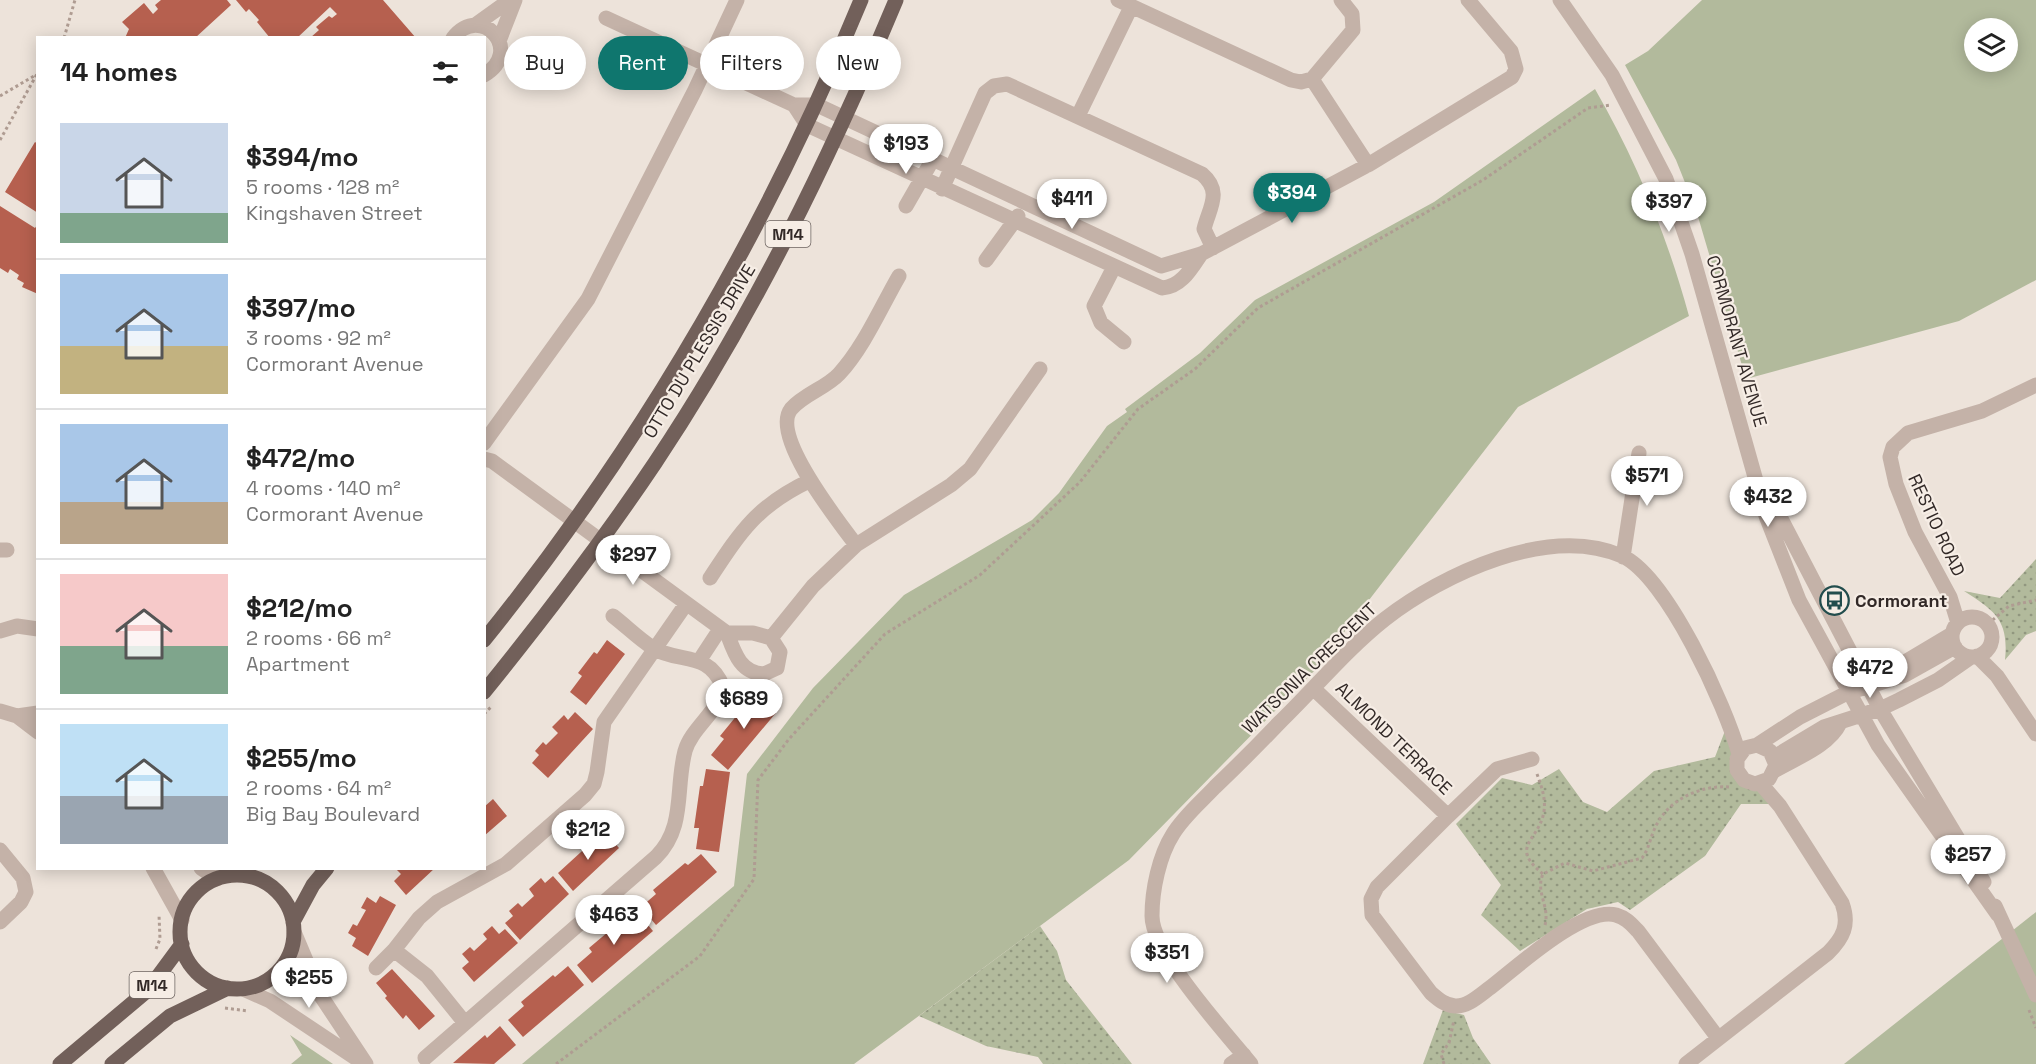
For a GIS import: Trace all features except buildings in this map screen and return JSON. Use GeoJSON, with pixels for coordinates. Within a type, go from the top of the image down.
{"type":"FeatureCollection","features":[{"type":"Feature","properties":{"kind":"main road","name":"OTTO DU PLESSIS DRIVE"},"geometry":{"type":"LineString","coordinates":[[486,637],[575,521],[659,393],[737,261],[817,105],[861,0]]}},
{"type":"Feature","properties":{"kind":"main road","name":"OTTO DU PLESSIS DRIVE"},"geometry":{"type":"LineString","coordinates":[[486,690],[550,612],[660,455],[729,341],[837,139],[896,0]]}},
{"type":"Feature","properties":{"kind":"main road"},"geometry":{"type":"LineString","coordinates":[[254,870],[217,879],[194,895],[182,920],[182,944],[188,962],[198,974],[213,984],[235,989],[258,986],[279,972],[290,953],[293,927],[314,885],[325,870]]}},
{"type":"Feature","properties":{"kind":"main road"},"geometry":{"type":"LineString","coordinates":[[235,875],[256,879],[273,888],[285,902],[293,927]]}},
{"type":"Feature","properties":{"kind":"main road","name":"M14"},"geometry":{"type":"LineString","coordinates":[[60,1064],[148,990],[182,944]]}},
{"type":"Feature","properties":{"kind":"main road","name":"M14"},"geometry":{"type":"LineString","coordinates":[[112,1064],[170,1016],[235,989]]}},
{"type":"Feature","properties":{"kind":"street"},"geometry":{"type":"LineString","coordinates":[[454,36],[459,30],[475,25],[510,0]]}},
{"type":"Feature","properties":{"kind":"street"},"geometry":{"type":"LineString","coordinates":[[499,41],[515,0]]}},
{"type":"Feature","properties":{"kind":"street"},"geometry":{"type":"LineString","coordinates":[[720,36],[737,0]]}},
{"type":"Feature","properties":{"kind":"street"},"geometry":{"type":"LineString","coordinates":[[1078,116],[1124,2],[1291,80],[1301,82],[1312,79],[1353,30],[1352,14],[1341,0]]}},
{"type":"Feature","properties":{"kind":"street"},"geometry":{"type":"LineString","coordinates":[[761,90],[794,105],[817,105],[1161,266],[1207,251],[1368,165],[1512,77],[1516,69],[1511,51],[1468,0]]}},
{"type":"Feature","properties":{"kind":"street","name":"CORMORANT AVENUE"},"geometry":{"type":"LineString","coordinates":[[1560,0],[1611,75],[1666,179],[1692,254],[1766,516],[1799,600],[1861,716],[1906,786],[1998,915]]}},
{"type":"Feature","properties":{"kind":"street"},"geometry":{"type":"LineString","coordinates":[[606,18],[700,61]]}},
{"type":"Feature","properties":{"kind":"street"},"geometry":{"type":"LineString","coordinates":[[475,25],[490,29],[499,41],[501,51],[499,61],[494,70],[486,74]]}},
{"type":"Feature","properties":{"kind":"street"},"geometry":{"type":"LineString","coordinates":[[486,440],[588,299],[700,78]]}},
{"type":"Feature","properties":{"kind":"street"},"geometry":{"type":"LineString","coordinates":[[1312,79],[1368,165]]}},
{"type":"Feature","properties":{"kind":"street"},"geometry":{"type":"LineString","coordinates":[[794,105],[807,125],[922,180],[1114,267],[1162,288],[1169,288],[1182,279],[1207,251],[1204,229],[1214,194],[1208,179],[1007,84],[994,86],[985,93],[942,189]]}},
{"type":"Feature","properties":{"kind":"street"},"geometry":{"type":"LineString","coordinates":[[906,206],[933,159]]}},
{"type":"Feature","properties":{"kind":"street"},"geometry":{"type":"LineString","coordinates":[[986,260],[1015,222],[1026,203]]}},
{"type":"Feature","properties":{"kind":"street"},"geometry":{"type":"LineString","coordinates":[[1114,267],[1094,306],[1095,314],[1101,323],[1124,342]]}},
{"type":"Feature","properties":{"kind":"street"},"geometry":{"type":"LineString","coordinates":[[856,545],[809,481],[788,429],[790,410],[839,374],[853,355],[899,276]]}},
{"type":"Feature","properties":{"kind":"street"},"geometry":{"type":"LineString","coordinates":[[771,638],[813,586],[856,545],[951,486],[970,469],[1040,369]]}},
{"type":"Feature","properties":{"kind":"street","name":"RESTIO ROAD"},"geometry":{"type":"LineString","coordinates":[[1959,630],[1950,597],[1915,532],[1896,484],[1890,457],[1893,447],[1908,433],[1982,411],[2036,385]]}},
{"type":"Feature","properties":{"kind":"street"},"geometry":{"type":"LineString","coordinates":[[1623,557],[1639,453]]}},
{"type":"Feature","properties":{"kind":"street"},"geometry":{"type":"LineString","coordinates":[[486,460],[492,461],[724,631],[740,661],[754,674],[764,674],[777,668],[780,652],[771,638],[753,633],[724,631]]}},
{"type":"Feature","properties":{"kind":"street","name":"CORMORANT AVENUE"},"geometry":{"type":"LineString","coordinates":[[1756,474],[1778,511],[1805,570],[1880,709],[1969,854],[2036,995]]}},
{"type":"Feature","properties":{"kind":"street"},"geometry":{"type":"LineString","coordinates":[[710,579],[752,519],[782,494],[809,481]]}},
{"type":"Feature","properties":{"kind":"street","name":"WATSONIA CRESCENT"},"geometry":{"type":"LineString","coordinates":[[1242,1061],[1162,949],[1155,933],[1152,916],[1157,880],[1164,853],[1184,818],[1382,621],[1399,608],[1456,577],[1517,551],[1541,547],[1598,549],[1623,557],[1657,587],[1671,607],[1732,728],[1749,748]]}},
{"type":"Feature","properties":{"kind":"street"},"geometry":{"type":"LineString","coordinates":[[375,968],[394,950],[407,931],[437,902],[506,864],[585,795],[594,784],[604,722],[686,604]]}},
{"type":"Feature","properties":{"kind":"street"},"geometry":{"type":"LineString","coordinates":[[425,1058],[667,846],[674,832],[689,738],[722,694],[719,678],[699,661],[654,649],[613,616]]}},
{"type":"Feature","properties":{"kind":"street"},"geometry":{"type":"LineString","coordinates":[[1980,619],[1988,624],[1992,637],[1979,654],[1938,680],[1880,709],[1824,727],[1770,772],[1749,783],[1738,773],[1736,764],[1749,748],[1800,717],[1847,693],[1889,678],[1905,675],[1959,630],[1980,619]]}},
{"type":"Feature","properties":{"kind":"street"},"geometry":{"type":"LineString","coordinates":[[1959,630],[1962,654],[1979,654]]}},
{"type":"Feature","properties":{"kind":"street"},"geometry":{"type":"LineString","coordinates":[[699,661],[724,631]]}},
{"type":"Feature","properties":{"kind":"street"},"geometry":{"type":"LineString","coordinates":[[1979,654],[1997,676],[2036,734]]}},
{"type":"Feature","properties":{"kind":"street","name":"ALMOND TERRACE"},"geometry":{"type":"LineString","coordinates":[[1314,689],[1448,816]]}},
{"type":"Feature","properties":{"kind":"street"},"geometry":{"type":"LineString","coordinates":[[0,711],[17,716],[36,730]]}},
{"type":"Feature","properties":{"kind":"street"},"geometry":{"type":"LineString","coordinates":[[17,716],[36,713]]}},
{"type":"Feature","properties":{"kind":"street"},"geometry":{"type":"LineString","coordinates":[[1686,1064],[1828,953],[1841,939],[1846,926],[1842,903],[1780,806],[1770,772],[1768,749],[1749,748]]}},
{"type":"Feature","properties":{"kind":"street","name":"ALMOND TERRACE"},"geometry":{"type":"LineString","coordinates":[[1457,1006],[1443,1003],[1431,993],[1372,915],[1371,899],[1377,887],[1497,769],[1532,759]]}},
{"type":"Feature","properties":{"kind":"street"},"geometry":{"type":"LineString","coordinates":[[0,850],[18,871],[26,885],[26,892],[21,902],[0,922]]}},
{"type":"Feature","properties":{"kind":"street"},"geometry":{"type":"LineString","coordinates":[[154,870],[182,920]]}},
{"type":"Feature","properties":{"kind":"street"},"geometry":{"type":"LineString","coordinates":[[204,870],[217,879]]}},
{"type":"Feature","properties":{"kind":"street"},"geometry":{"type":"LineString","coordinates":[[1457,1006],[1472,1001],[1548,943],[1580,923],[1599,916],[1614,914],[1626,919],[1718,1038]]}},
{"type":"Feature","properties":{"kind":"street"},"geometry":{"type":"LineString","coordinates":[[293,927],[321,996],[366,1064]]}},
{"type":"Feature","properties":{"kind":"street"},"geometry":{"type":"LineString","coordinates":[[394,950],[427,976],[465,1023]]}},
{"type":"Feature","properties":{"kind":"street"},"geometry":{"type":"LineString","coordinates":[[235,989],[270,1001],[366,1064]]}},
{"type":"Feature","properties":{"kind":"path"},"geometry":{"type":"LineString","coordinates":[[65,36],[75,0]]}},
{"type":"Feature","properties":{"kind":"path"},"geometry":{"type":"LineString","coordinates":[[0,96],[36,74]]}},
{"type":"Feature","properties":{"kind":"path"},"geometry":{"type":"LineString","coordinates":[[0,140],[36,75]]}},
{"type":"Feature","properties":{"kind":"path"},"geometry":{"type":"LineString","coordinates":[[556,1064],[700,956],[754,879],[758,780],[789,739],[885,634],[980,575],[1080,482],[1138,409],[1195,369],[1258,308],[1483,180],[1588,108],[1612,105]]}},
{"type":"Feature","properties":{"kind":"path"},"geometry":{"type":"LineString","coordinates":[[1988,624],[2009,606],[2036,600]]}},
{"type":"Feature","properties":{"kind":"path"},"geometry":{"type":"LineString","coordinates":[[1532,759],[1545,802],[1543,816],[1527,844],[1527,853],[1533,867],[1543,874]]}},
{"type":"Feature","properties":{"kind":"path"},"geometry":{"type":"LineString","coordinates":[[1548,943],[1542,930],[1547,916],[1539,884],[1543,874],[1565,863],[1593,871],[1642,858],[1656,824],[1667,810],[1695,790],[1737,785],[1738,773]]}},
{"type":"Feature","properties":{"kind":"path"},"geometry":{"type":"LineString","coordinates":[[155,953],[161,925],[157,909]]}},
{"type":"Feature","properties":{"kind":"path"},"geometry":{"type":"LineString","coordinates":[[1444,1064],[1441,1053],[1449,1043],[1457,1006]]}},
{"type":"Feature","properties":{"kind":"path"},"geometry":{"type":"LineString","coordinates":[[215,1010],[238,1008],[253,1012]]}},
{"type":"Feature","properties":{"kind":"green space"},"geometry":{"type":"Polygon","coordinates":[[[1702,0],[2036,0],[2036,280],[1959,321],[1746,379],[1696,210],[1676,160],[1625,65],[1648,51],[1702,0]]]}},
{"type":"Feature","properties":{"kind":"green space"},"geometry":{"type":"Polygon","coordinates":[[[1595,89],[1624,144],[1661,228],[1689,316],[1518,407],[1315,670],[1129,860],[854,1064],[522,1064],[734,886],[747,774],[813,688],[904,595],[1032,520],[1059,493],[1107,426],[1127,412],[1125,409],[1200,353],[1255,300],[1434,202],[1595,89]]]}},
{"type":"Feature","properties":{"kind":"green space"},"geometry":{"type":"Polygon","coordinates":[[[2036,559],[2036,631],[2026,635],[2005,660],[2005,635],[1998,618],[1964,591],[2000,598],[2036,559]]]}},
{"type":"Feature","properties":{"kind":"green space"},"geometry":{"type":"Polygon","coordinates":[[[1728,723],[1745,777],[1777,804],[1741,804],[1705,856],[1630,910],[1618,902],[1587,909],[1520,951],[1481,915],[1501,885],[1456,824],[1502,778],[1532,785],[1559,769],[1583,802],[1607,812],[1654,771],[1715,757],[1728,723]]]}},
{"type":"Feature","properties":{"kind":"green space"},"geometry":{"type":"Polygon","coordinates":[[[2036,912],[2036,1064],[1844,1064],[2036,912]]]}},
{"type":"Feature","properties":{"kind":"green space"},"geometry":{"type":"Polygon","coordinates":[[[1040,926],[1057,951],[1066,980],[1132,1064],[1043,1064],[1038,1057],[986,1046],[919,1016],[1040,926]]]}},
{"type":"Feature","properties":{"kind":"green space"},"geometry":{"type":"Polygon","coordinates":[[[1443,1010],[1464,1015],[1473,1038],[1491,1064],[1423,1064],[1443,1010]]]}},
{"type":"Feature","properties":{"kind":"green space"},"geometry":{"type":"Polygon","coordinates":[[[290,1035],[333,1064],[291,1064],[302,1055],[290,1035]]]}},
{"type":"Feature","properties":{"kind":"place","name":"Cormorant"},"geometry":{"type":"Point","coordinates":[1834,600]}}]}
